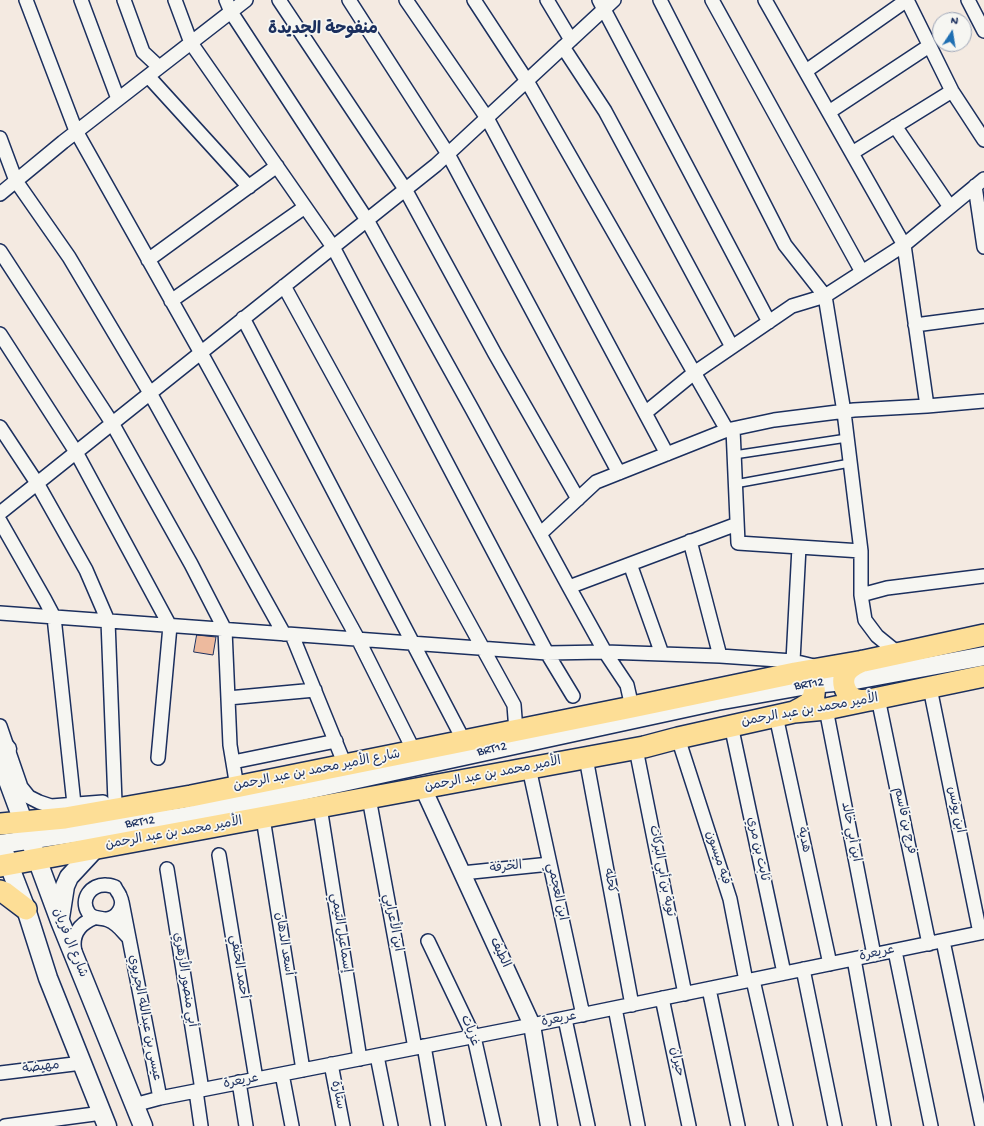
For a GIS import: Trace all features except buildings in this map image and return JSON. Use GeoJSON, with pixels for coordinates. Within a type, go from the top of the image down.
{"type":"FeatureCollection","features":[{"type":"Feature","properties":{"kind":"main road"},"geometry":{"type":"LineString","coordinates":[[632,707],[794,667],[806,676],[817,676],[864,661],[984,635]]}},
{"type":"Feature","properties":{"kind":"main road","name":"BRT12"},"geometry":{"type":"LineString","coordinates":[[27,830],[182,817],[717,701],[817,676],[843,682],[984,656]]}},
{"type":"Feature","properties":{"kind":"main road"},"geometry":{"type":"LineString","coordinates":[[864,661],[850,668],[844,676],[843,682],[845,690],[852,698],[862,701],[875,699]]}},
{"type":"Feature","properties":{"kind":"main road"},"geometry":{"type":"LineString","coordinates":[[785,714],[809,704],[812,700],[817,676]]}},
{"type":"Feature","properties":{"kind":"main road","name":"الأمير محمد بن عبد الرحمن"},"geometry":{"type":"LineString","coordinates":[[4,865],[586,758],[785,714],[826,709],[984,677]]}},
{"type":"Feature","properties":{"kind":"main road","name":"شارع الأمير محمد بن عبد الرحمن"},"geometry":{"type":"LineString","coordinates":[[0,838],[64,818],[191,796],[632,707]]}},
{"type":"Feature","properties":{"kind":"main road","name":"شارع ال فريان"},"geometry":{"type":"LineString","coordinates":[[2,750],[36,859],[143,1126]]}},
{"type":"Feature","properties":{"kind":"main road"},"geometry":{"type":"LineString","coordinates":[[0,838],[4,865],[26,909],[48,978],[104,1120]]}},
{"type":"Feature","properties":{"kind":"main road"},"geometry":{"type":"LineString","coordinates":[[60,921],[62,897],[69,877],[95,849]]}},
{"type":"Feature","properties":{"kind":"main road"},"geometry":{"type":"LineString","coordinates":[[0,890],[26,909]]}},
{"type":"Feature","properties":{"kind":"street"},"geometry":{"type":"LineString","coordinates":[[26,0],[76,131],[201,352],[358,639],[414,751]]}},
{"type":"Feature","properties":{"kind":"street"},"geometry":{"type":"LineString","coordinates":[[81,0],[118,99]]}},
{"type":"Feature","properties":{"kind":"street"},"geometry":{"type":"LineString","coordinates":[[124,0],[143,52],[159,67]]}},
{"type":"Feature","properties":{"kind":"street"},"geometry":{"type":"LineString","coordinates":[[175,0],[191,43],[333,247],[547,653],[573,696]]}},
{"type":"Feature","properties":{"kind":"street"},"geometry":{"type":"LineString","coordinates":[[0,194],[76,131],[191,43],[228,6],[246,0]]}},
{"type":"Feature","properties":{"kind":"street"},"geometry":{"type":"LineString","coordinates":[[279,0],[406,189],[495,354],[578,499]]}},
{"type":"Feature","properties":{"kind":"street"},"geometry":{"type":"LineString","coordinates":[[349,0],[448,154],[619,473]]}},
{"type":"Feature","properties":{"kind":"street"},"geometry":{"type":"LineString","coordinates":[[406,0],[487,118],[666,454]]}},
{"type":"Feature","properties":{"kind":"street"},"geometry":{"type":"LineString","coordinates":[[474,0],[527,81],[694,373],[730,430],[734,455],[738,543],[861,551]]}},
{"type":"Feature","properties":{"kind":"street"},"geometry":{"type":"LineString","coordinates":[[547,0],[567,43],[732,348]]}},
{"type":"Feature","properties":{"kind":"street"},"geometry":{"type":"LineString","coordinates":[[660,0],[786,245],[825,296],[844,412],[861,551],[860,595],[865,620],[877,636],[899,654]]}},
{"type":"Feature","properties":{"kind":"street"},"geometry":{"type":"LineString","coordinates":[[712,0],[862,272]]}},
{"type":"Feature","properties":{"kind":"street"},"geometry":{"type":"LineString","coordinates":[[765,0],[904,245],[927,406]]}},
{"type":"Feature","properties":{"kind":"street"},"geometry":{"type":"LineString","coordinates":[[806,71],[907,0],[952,91],[984,140]]}},
{"type":"Feature","properties":{"kind":"street"},"geometry":{"type":"LineString","coordinates":[[968,0],[984,31]]}},
{"type":"Feature","properties":{"kind":"street"},"geometry":{"type":"LineString","coordinates":[[0,512],[448,154],[567,43],[606,3],[768,322]]}},
{"type":"Feature","properties":{"kind":"street"},"geometry":{"type":"LineString","coordinates":[[228,6],[367,220],[569,587],[606,652],[627,685],[632,707]]}},
{"type":"Feature","properties":{"kind":"street"},"geometry":{"type":"LineString","coordinates":[[829,112],[929,46]]}},
{"type":"Feature","properties":{"kind":"street"},"geometry":{"type":"LineString","coordinates":[[148,76],[249,187]]}},
{"type":"Feature","properties":{"kind":"street"},"geometry":{"type":"LineString","coordinates":[[852,153],[952,91]]}},
{"type":"Feature","properties":{"kind":"street"},"geometry":{"type":"LineString","coordinates":[[895,126],[950,207]]}},
{"type":"Feature","properties":{"kind":"street"},"geometry":{"type":"LineString","coordinates":[[0,138],[16,181],[69,257],[150,393],[288,634],[315,690],[345,765]]}},
{"type":"Feature","properties":{"kind":"street"},"geometry":{"type":"LineString","coordinates":[[148,260],[277,166]]}},
{"type":"Feature","properties":{"kind":"street"},"geometry":{"type":"LineString","coordinates":[[645,413],[694,373],[792,306],[825,296],[904,245],[980,183]]}},
{"type":"Feature","properties":{"kind":"street"},"geometry":{"type":"LineString","coordinates":[[980,183],[984,241]]}},
{"type":"Feature","properties":{"kind":"street"},"geometry":{"type":"LineString","coordinates":[[171,301],[305,207]]}},
{"type":"Feature","properties":{"kind":"street"},"geometry":{"type":"LineString","coordinates":[[0,251],[112,423],[191,564],[225,630],[230,744],[237,787]]}},
{"type":"Feature","properties":{"kind":"street"},"geometry":{"type":"LineString","coordinates":[[284,286],[514,705],[516,731]]}},
{"type":"Feature","properties":{"kind":"street"},"geometry":{"type":"LineString","coordinates":[[916,325],[984,316]]}},
{"type":"Feature","properties":{"kind":"street"},"geometry":{"type":"LineString","coordinates":[[243,318],[464,741]]}},
{"type":"Feature","properties":{"kind":"street"},"geometry":{"type":"LineString","coordinates":[[0,334],[76,452],[170,626],[158,758]]}},
{"type":"Feature","properties":{"kind":"street"},"geometry":{"type":"LineString","coordinates":[[540,534],[596,482],[730,430],[774,420],[854,410],[984,401]]}},
{"type":"Feature","properties":{"kind":"street"},"geometry":{"type":"LineString","coordinates":[[0,427],[37,483],[86,570],[108,621],[115,802]]}},
{"type":"Feature","properties":{"kind":"street"},"geometry":{"type":"LineString","coordinates":[[0,521],[46,600],[54,617],[74,804]]}},
{"type":"Feature","properties":{"kind":"street"},"geometry":{"type":"LineString","coordinates":[[569,587],[737,524]]}},
{"type":"Feature","properties":{"kind":"street"},"geometry":{"type":"LineString","coordinates":[[690,541],[720,656]]}},
{"type":"Feature","properties":{"kind":"street"},"geometry":{"type":"LineString","coordinates":[[0,613],[547,653],[606,652],[720,656],[794,667],[799,547]]}},
{"type":"Feature","properties":{"kind":"street"},"geometry":{"type":"LineString","coordinates":[[630,564],[662,654]]}},
{"type":"Feature","properties":{"kind":"street"},"geometry":{"type":"LineString","coordinates":[[860,595],[887,588],[984,576]]}},
{"type":"Feature","properties":{"kind":"street","name":"ابن يونس"},"geometry":{"type":"LineString","coordinates":[[930,688],[982,933]]}},
{"type":"Feature","properties":{"kind":"street"},"geometry":{"type":"LineString","coordinates":[[228,698],[315,690]]}},
{"type":"Feature","properties":{"kind":"street","name":"فرج بن قاسم"},"geometry":{"type":"LineString","coordinates":[[875,699],[929,944]]}},
{"type":"Feature","properties":{"kind":"street","name":"ابن أبي خالد"},"geometry":{"type":"LineString","coordinates":[[826,709],[874,955]]}},
{"type":"Feature","properties":{"kind":"street","name":"هدية"},"geometry":{"type":"LineString","coordinates":[[785,714],[830,964]]}},
{"type":"Feature","properties":{"kind":"street","name":"ثابت بن مري"},"geometry":{"type":"LineString","coordinates":[[731,725],[784,973]]}},
{"type":"Feature","properties":{"kind":"street"},"geometry":{"type":"LineString","coordinates":[[0,726],[2,750],[21,787],[28,796],[39,802],[51,806],[191,796]]}},
{"type":"Feature","properties":{"kind":"street","name":"قبه ميسون"},"geometry":{"type":"LineString","coordinates":[[678,738],[730,899],[786,1126]]}},
{"type":"Feature","properties":{"kind":"street"},"geometry":{"type":"LineString","coordinates":[[233,762],[336,741]]}},
{"type":"Feature","properties":{"kind":"street","name":"توبة بن أبي البركات"},"geometry":{"type":"LineString","coordinates":[[636,748],[685,994]]}},
{"type":"Feature","properties":{"kind":"street","name":"كحله"},"geometry":{"type":"LineString","coordinates":[[586,758],[632,1005]]}},
{"type":"Feature","properties":{"kind":"street","name":"ابن العجمي"},"geometry":{"type":"LineString","coordinates":[[529,768],[583,1015]]}},
{"type":"Feature","properties":{"kind":"street","name":"الطيف"},"geometry":{"type":"LineString","coordinates":[[423,788],[532,1025],[549,1126]]}},
{"type":"Feature","properties":{"kind":"street","name":"ابن الأعرابي"},"geometry":{"type":"LineString","coordinates":[[369,798],[420,1047],[438,1126]]}},
{"type":"Feature","properties":{"kind":"street","name":"إسماعيل التيمي"},"geometry":{"type":"LineString","coordinates":[[320,807],[360,1059]]}},
{"type":"Feature","properties":{"kind":"street","name":"أسعد الدهان"},"geometry":{"type":"LineString","coordinates":[[263,818],[303,1070]]}},
{"type":"Feature","properties":{"kind":"street","name":"أحمد الحنفي"},"geometry":{"type":"LineString","coordinates":[[219,856],[256,1079]]}},
{"type":"Feature","properties":{"kind":"street","name":"الخرفة"},"geometry":{"type":"LineString","coordinates":[[462,873],[550,864]]}},
{"type":"Feature","properties":{"kind":"street","name":"أبي منصور الأزهري"},"geometry":{"type":"LineString","coordinates":[[167,870],[199,1090],[201,1126]]}},
{"type":"Feature","properties":{"kind":"street"},"geometry":{"type":"LineString","coordinates":[[77,964],[73,945],[78,928],[86,921],[101,918],[114,917],[118,914],[122,902],[115,887],[105,885],[95,886],[87,893],[86,900],[88,913],[101,918],[115,923],[129,938]]}},
{"type":"Feature","properties":{"kind":"street","name":"عيسى بن عبدالله الجريوي"},"geometry":{"type":"LineString","coordinates":[[122,902],[160,1098]]}},
{"type":"Feature","properties":{"kind":"street","name":"عريعرة"},"geometry":{"type":"LineString","coordinates":[[134,1105],[199,1090],[565,1019],[982,933]]}},
{"type":"Feature","properties":{"kind":"street"},"geometry":{"type":"LineString","coordinates":[[943,941],[982,1126]]}},
{"type":"Feature","properties":{"kind":"street","name":"غزيات"},"geometry":{"type":"LineString","coordinates":[[428,942],[474,1037],[494,1126]]}},
{"type":"Feature","properties":{"kind":"street"},"geometry":{"type":"LineString","coordinates":[[895,950],[931,1126]]}},
{"type":"Feature","properties":{"kind":"street"},"geometry":{"type":"LineString","coordinates":[[854,959],[884,1126]]}},
{"type":"Feature","properties":{"kind":"street"},"geometry":{"type":"LineString","coordinates":[[803,970],[835,1126]]}},
{"type":"Feature","properties":{"kind":"street"},"geometry":{"type":"LineString","coordinates":[[709,989],[738,1126]]}},
{"type":"Feature","properties":{"kind":"street","name":"حيران"},"geometry":{"type":"LineString","coordinates":[[662,998],[689,1126]]}},
{"type":"Feature","properties":{"kind":"street"},"geometry":{"type":"LineString","coordinates":[[615,1008],[638,1126]]}},
{"type":"Feature","properties":{"kind":"street"},"geometry":{"type":"LineString","coordinates":[[565,1019],[588,1126]]}},
{"type":"Feature","properties":{"kind":"street"},"geometry":{"type":"LineString","coordinates":[[377,1056],[391,1126]]}},
{"type":"Feature","properties":{"kind":"street","name":"مهيضة"},"geometry":{"type":"LineString","coordinates":[[0,1073],[82,1063]]}},
{"type":"Feature","properties":{"kind":"street","name":"ستارة"},"geometry":{"type":"LineString","coordinates":[[330,1064],[343,1126]]}},
{"type":"Feature","properties":{"kind":"street"},"geometry":{"type":"LineString","coordinates":[[282,1074],[292,1126]]}},
{"type":"Feature","properties":{"kind":"street"},"geometry":{"type":"LineString","coordinates":[[239,1082],[246,1126]]}},
{"type":"Feature","properties":{"kind":"street"},"geometry":{"type":"LineString","coordinates":[[5,1126],[104,1120]]}},
{"type":"Feature","properties":{"kind":"lane"},"geometry":{"type":"LineString","coordinates":[[734,455],[847,438]]}},
{"type":"Feature","properties":{"kind":"lane"},"geometry":{"type":"LineString","coordinates":[[735,484],[850,463]]}},
{"type":"Feature","properties":{"kind":"district","name":"منفوحة الجديدة"},"geometry":{"type":"Point","coordinates":[323,30]}}]}
